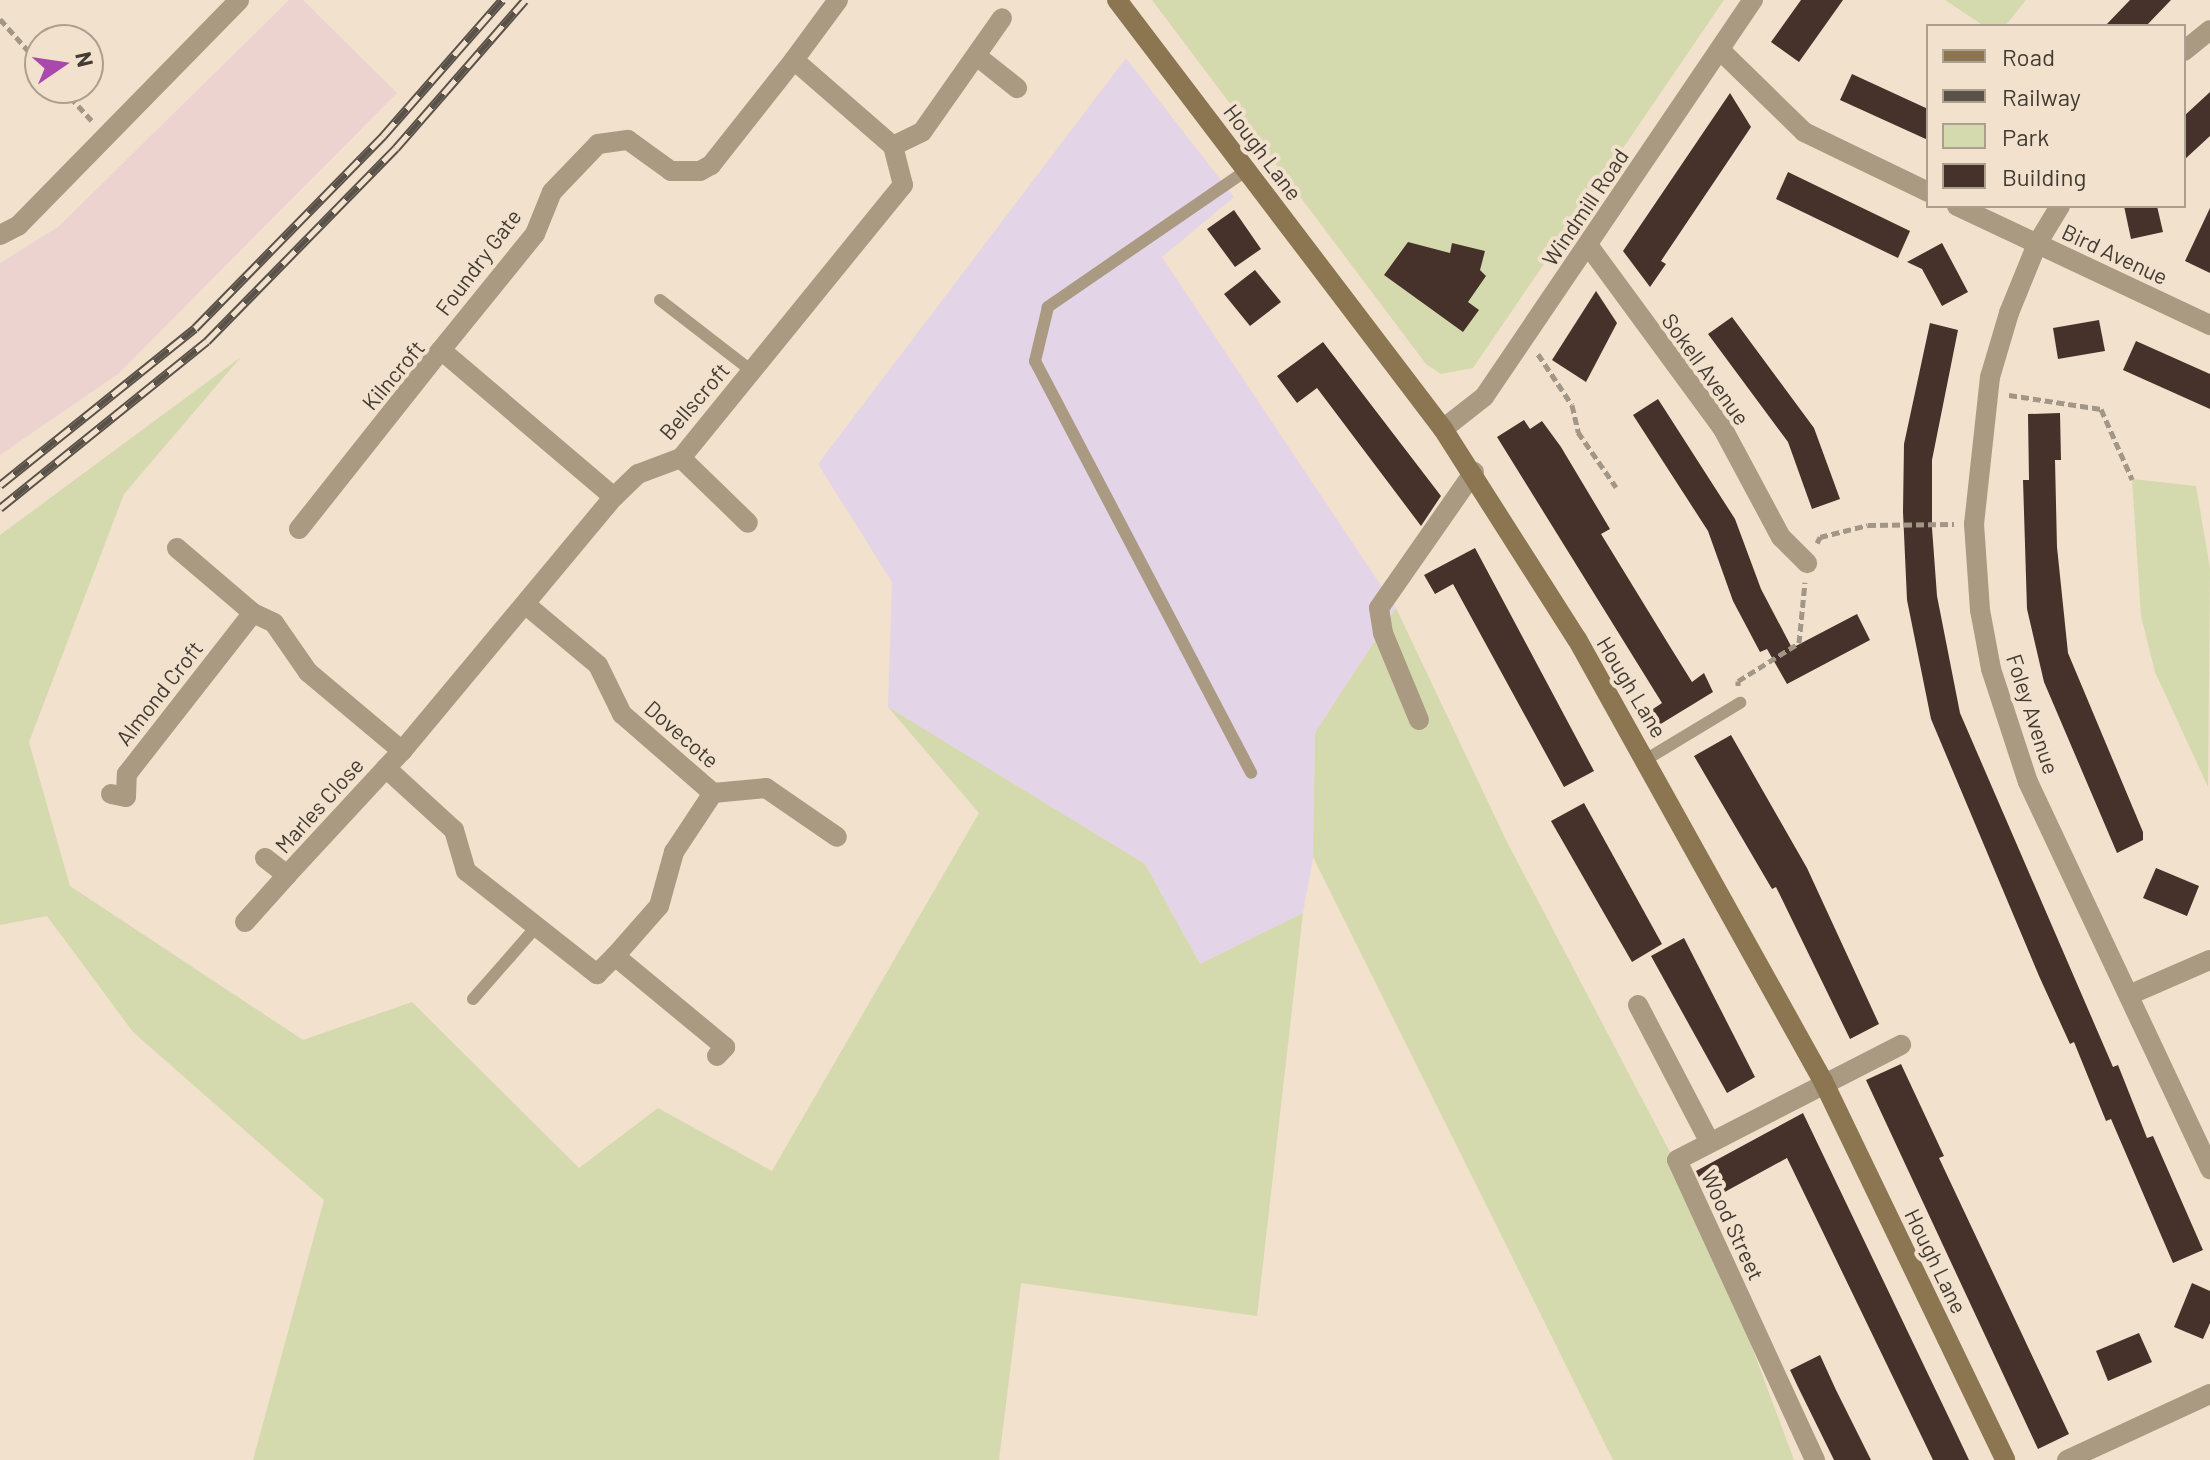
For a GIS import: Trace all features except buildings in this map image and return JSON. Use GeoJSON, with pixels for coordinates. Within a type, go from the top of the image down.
{"type":"FeatureCollection","features":[{"type":"Feature","properties":{"kind":"main road","name":"Hough Lane"},"geometry":{"type":"LineString","coordinates":[[1117,0],[1474,472],[1647,759],[1823,1081],[2005,1460]]}},
{"type":"Feature","properties":{"kind":"street"},"geometry":{"type":"LineString","coordinates":[[0,235],[18,226],[239,0]]}},
{"type":"Feature","properties":{"kind":"street","name":"Foundry Gate"},"geometry":{"type":"LineString","coordinates":[[441,350],[535,234],[552,192],[589,151],[612,139],[628,140],[671,171],[700,171],[711,165],[838,0]]}},
{"type":"Feature","properties":{"kind":"street","name":"Windmill Road"},"geometry":{"type":"LineString","coordinates":[[1443,429],[1484,397],[1753,0]]}},
{"type":"Feature","properties":{"kind":"street"},"geometry":{"type":"LineString","coordinates":[[794,60],[893,146],[922,132],[978,57],[1002,18]]}},
{"type":"Feature","properties":{"kind":"street"},"geometry":{"type":"LineString","coordinates":[[2186,49],[2210,30]]}},
{"type":"Feature","properties":{"kind":"street"},"geometry":{"type":"LineString","coordinates":[[1720,50],[1804,132],[1926,191]]}},
{"type":"Feature","properties":{"kind":"street"},"geometry":{"type":"LineString","coordinates":[[978,57],[1017,88]]}},
{"type":"Feature","properties":{"kind":"street","name":"Bellscroft"},"geometry":{"type":"LineString","coordinates":[[386,768],[614,497],[638,474],[681,458],[752,371],[903,185],[893,146]]}},
{"type":"Feature","properties":{"kind":"street","name":"Bird Avenue"},"geometry":{"type":"LineString","coordinates":[[1961,208],[2210,325]]}},
{"type":"Feature","properties":{"kind":"street","name":"Foley Avenue"},"geometry":{"type":"LineString","coordinates":[[2059,208],[2037,244],[2009,313],[1988,392],[1974,524],[1980,610],[2005,716],[2028,782],[2210,1169]]}},
{"type":"Feature","properties":{"kind":"street","name":"Sokell Avenue"},"geometry":{"type":"LineString","coordinates":[[1588,245],[1723,429],[1781,537],[1807,563]]}},
{"type":"Feature","properties":{"kind":"street","name":"Kilncroft"},"geometry":{"type":"LineString","coordinates":[[299,529],[441,350],[614,497]]}},
{"type":"Feature","properties":{"kind":"street"},"geometry":{"type":"LineString","coordinates":[[681,458],[748,523]]}},
{"type":"Feature","properties":{"kind":"street"},"geometry":{"type":"LineString","coordinates":[[1419,720],[1383,633],[1379,608],[1474,472]]}},
{"type":"Feature","properties":{"kind":"street"},"geometry":{"type":"LineString","coordinates":[[177,548],[253,613],[274,623],[308,672],[402,751]]}},
{"type":"Feature","properties":{"kind":"street","name":"Dovecote"},"geometry":{"type":"LineString","coordinates":[[525,604],[598,665],[622,714],[713,793],[674,852],[659,906],[615,956]]}},
{"type":"Feature","properties":{"kind":"street","name":"Almond Croft"},"geometry":{"type":"LineString","coordinates":[[111,794],[126,797],[127,774],[253,613]]}},
{"type":"Feature","properties":{"kind":"street"},"geometry":{"type":"LineString","coordinates":[[386,768],[454,830],[466,871],[597,974],[615,956],[725,1047],[717,1056]]}},
{"type":"Feature","properties":{"kind":"street","name":"Marles Close"},"geometry":{"type":"LineString","coordinates":[[245,922],[386,768]]}},
{"type":"Feature","properties":{"kind":"street"},"geometry":{"type":"LineString","coordinates":[[713,793],[766,788],[837,837]]}},
{"type":"Feature","properties":{"kind":"street","name":"Marles Close"},"geometry":{"type":"LineString","coordinates":[[265,858],[287,875]]}},
{"type":"Feature","properties":{"kind":"street"},"geometry":{"type":"LineString","coordinates":[[2129,995],[2210,960]]}},
{"type":"Feature","properties":{"kind":"street"},"geometry":{"type":"LineString","coordinates":[[1638,1005],[1709,1141]]}},
{"type":"Feature","properties":{"kind":"street","name":"Wood Street"},"geometry":{"type":"LineString","coordinates":[[1815,1460],[1677,1160],[1823,1081],[1901,1045]]}},
{"type":"Feature","properties":{"kind":"street"},"geometry":{"type":"LineString","coordinates":[[2067,1460],[2210,1394]]}},
{"type":"Feature","properties":{"kind":"lane"},"geometry":{"type":"LineString","coordinates":[[1247,170],[1048,307],[1035,361],[1251,773]]}},
{"type":"Feature","properties":{"kind":"lane"},"geometry":{"type":"LineString","coordinates":[[660,300],[752,371]]}},
{"type":"Feature","properties":{"kind":"lane"},"geometry":{"type":"LineString","coordinates":[[1647,759],[1740,703]]}},
{"type":"Feature","properties":{"kind":"lane"},"geometry":{"type":"LineString","coordinates":[[473,999],[536,927]]}},
{"type":"Feature","properties":{"kind":"path"},"geometry":{"type":"LineString","coordinates":[[0,19],[24,46]]}},
{"type":"Feature","properties":{"kind":"path"},"geometry":{"type":"LineString","coordinates":[[76,104],[107,138]]}},
{"type":"Feature","properties":{"kind":"path"},"geometry":{"type":"LineString","coordinates":[[1527,337],[1572,405],[1578,432],[1616,487]]}},
{"type":"Feature","properties":{"kind":"path"},"geometry":{"type":"LineString","coordinates":[[1988,392],[2101,409],[2132,479]]}},
{"type":"Feature","properties":{"kind":"path"},"geometry":{"type":"LineString","coordinates":[[1740,703],[1738,681],[1799,643],[1807,563],[1820,537],[1868,525],[1974,524]]}},
{"type":"Feature","properties":{"kind":"shaded area"},"geometry":{"type":"Polygon","coordinates":[[[289,0],[303,0],[397,93],[118,374],[0,455],[0,263],[58,227],[289,0]]]}},
{"type":"Feature","properties":{"kind":"shaded area"},"geometry":{"type":"Polygon","coordinates":[[[1126,58],[1234,197],[1162,257],[1396,608],[1315,733],[1313,857],[1303,913],[1200,964],[1145,864],[888,707],[892,582],[818,464],[1126,58]]]}},
{"type":"Feature","properties":{"kind":"green space"},"geometry":{"type":"Polygon","coordinates":[[[1152,0],[1724,0],[1473,368],[1441,374],[1426,364],[1152,0]]]}},
{"type":"Feature","properties":{"kind":"green space"},"geometry":{"type":"Polygon","coordinates":[[[1945,0],[2026,0],[2007,24],[1981,24],[1945,0]]]}},
{"type":"Feature","properties":{"kind":"green space"},"geometry":{"type":"Polygon","coordinates":[[[241,357],[124,494],[29,742],[70,886],[303,1040],[412,1002],[579,1168],[658,1108],[772,1171],[979,813],[888,707],[1145,864],[1200,964],[1303,913],[1257,1316],[1021,1283],[999,1460],[253,1460],[324,1200],[133,1032],[47,916],[0,925],[0,535],[241,357]]]}},
{"type":"Feature","properties":{"kind":"green space"},"geometry":{"type":"Polygon","coordinates":[[[2132,479],[2196,486],[2210,568],[2208,787],[2155,672],[2141,616],[2132,479]]]}},
{"type":"Feature","properties":{"kind":"green space"},"geometry":{"type":"Polygon","coordinates":[[[1396,608],[1507,842],[1702,1213],[1794,1460],[1613,1460],[1313,857],[1315,733],[1396,608]]]}},
{"type":"Feature","properties":{"kind":"railway"},"geometry":{"type":"LineString","coordinates":[[0,485],[195,328],[383,136],[502,0]]}},
{"type":"Feature","properties":{"kind":"railway"},"geometry":{"type":"LineString","coordinates":[[0,508],[207,341],[396,148],[525,0]]}}]}
